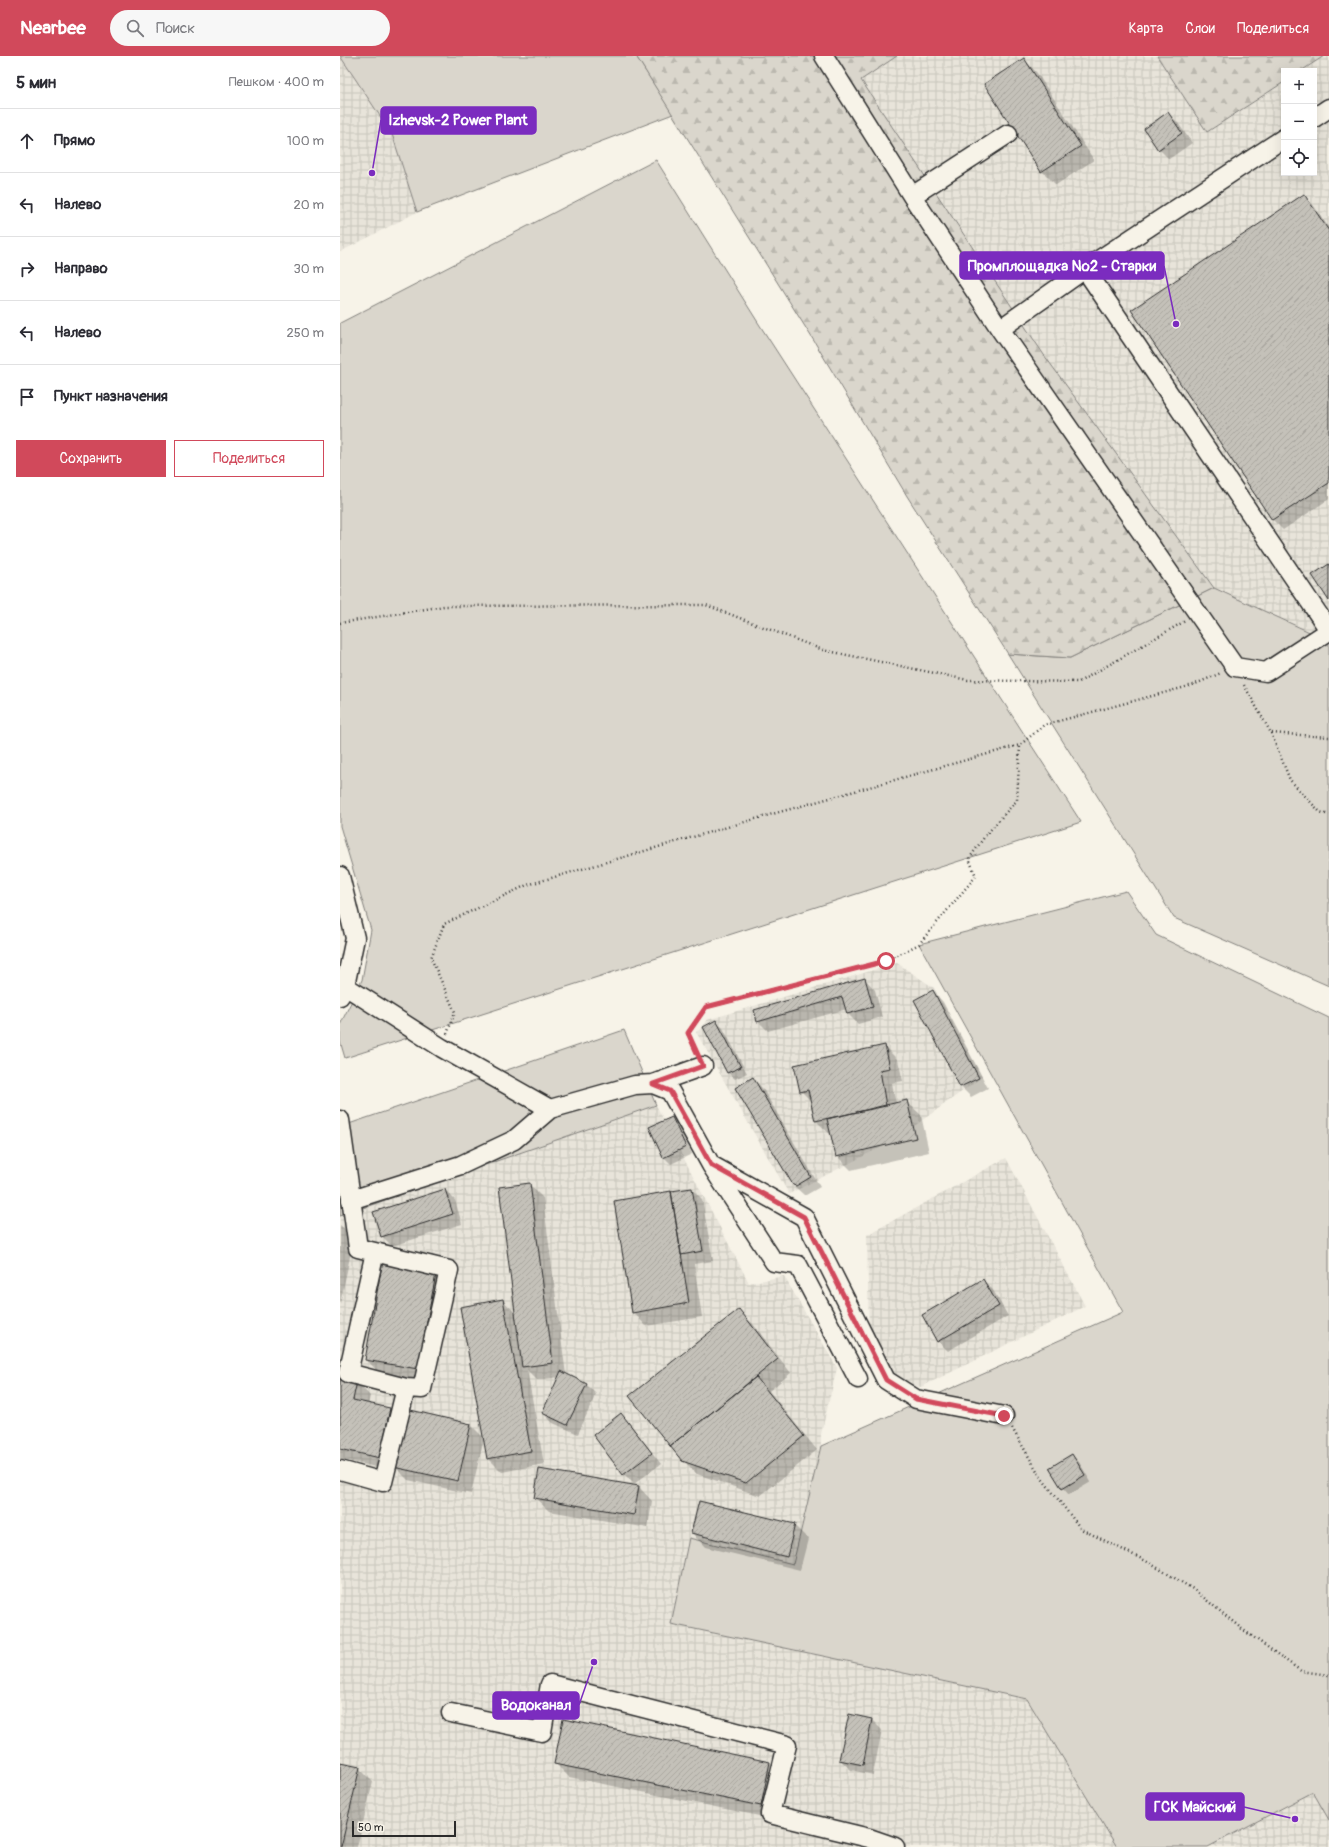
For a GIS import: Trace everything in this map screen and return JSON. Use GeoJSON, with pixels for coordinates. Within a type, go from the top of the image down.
{"type":"FeatureCollection","features":[{"type":"Feature","properties":{"kind":"street"},"geometry":{"type":"LineString","coordinates":[[824,56],[912,196],[1000,329],[1235,667],[1266,672],[1329,630],[1085,269]]}},
{"type":"Feature","properties":{"kind":"street"},"geometry":{"type":"LineString","coordinates":[[1317,116],[1329,108]]}},
{"type":"Feature","properties":{"kind":"street"},"geometry":{"type":"LineString","coordinates":[[912,196],[1008,134]]}},
{"type":"Feature","properties":{"kind":"street"},"geometry":{"type":"LineString","coordinates":[[1000,329],[1085,269],[1281,140]]}},
{"type":"Feature","properties":{"kind":"street"},"geometry":{"type":"LineString","coordinates":[[340,876],[355,938],[342,991],[550,1109]]}},
{"type":"Feature","properties":{"kind":"street"},"geometry":{"type":"LineString","coordinates":[[351,1200],[461,1165],[514,1140],[550,1109],[635,1085],[653,1084],[703,1066]]}},
{"type":"Feature","properties":{"kind":"street"},"geometry":{"type":"LineString","coordinates":[[653,1084],[670,1091],[711,1165],[774,1262],[798,1265],[858,1379]]}},
{"type":"Feature","properties":{"kind":"street"},"geometry":{"type":"LineString","coordinates":[[340,1120],[358,1248],[375,1252],[449,1270],[422,1389],[406,1388],[348,1373],[375,1252]]}},
{"type":"Feature","properties":{"kind":"street"},"geometry":{"type":"LineString","coordinates":[[711,1165],[804,1217],[886,1380],[916,1399],[1004,1416]]}},
{"type":"Feature","properties":{"kind":"street"},"geometry":{"type":"LineString","coordinates":[[340,1470],[383,1482],[406,1388]]}},
{"type":"Feature","properties":{"kind":"street"},"geometry":{"type":"LineString","coordinates":[[451,1713],[542,1732],[550,1684],[787,1745],[770,1814],[869,1838],[895,1847]]}},
{"type":"Feature","properties":{"kind":"path"},"geometry":{"type":"LineString","coordinates":[[340,623],[444,606],[706,606],[823,650],[968,680],[1079,682],[1197,613]]}},
{"type":"Feature","properties":{"kind":"path"},"geometry":{"type":"LineString","coordinates":[[442,1048],[456,1012],[431,958],[444,924],[527,885],[784,810],[1020,745],[1044,725],[1193,685],[1235,667],[1271,733],[1290,780],[1320,812],[1329,815]]}},
{"type":"Feature","properties":{"kind":"path"},"geometry":{"type":"LineString","coordinates":[[1271,733],[1329,737]]}},
{"type":"Feature","properties":{"kind":"path"},"geometry":{"type":"LineString","coordinates":[[703,1066],[688,1033],[706,1007],[886,961],[919,944],[976,876],[969,859],[985,836],[1017,800],[1020,745]]}},
{"type":"Feature","properties":{"kind":"path"},"geometry":{"type":"LineString","coordinates":[[1004,1416],[1019,1438],[1040,1476],[1081,1529],[1146,1561],[1193,1589],[1242,1630],[1301,1671],[1329,1675]]}},
{"type":"Feature","properties":{"kind":"shaded area"},"geometry":{"type":"Polygon","coordinates":[[[897,56],[1157,56],[1207,132],[1281,84],[1281,176],[1317,176],[1317,68],[1306,68],[1324,56],[1329,56],[1329,641],[1214,588],[1044,355],[861,80],[897,56]]]}},
{"type":"Feature","properties":{"kind":"shaded area"},"geometry":{"type":"Polygon","coordinates":[[[340,57],[392,134],[417,212],[340,252],[340,57]]]}},
{"type":"Feature","properties":{"kind":"shaded area"},"geometry":{"type":"Polygon","coordinates":[[[897,963],[934,988],[982,1077],[895,1140],[789,1194],[696,1032],[703,1027],[707,1020],[897,963]]]}},
{"type":"Feature","properties":{"kind":"shaded area"},"geometry":{"type":"Polygon","coordinates":[[[656,1105],[749,1283],[784,1276],[837,1368],[821,1434],[821,1446],[793,1564],[689,1538],[671,1624],[1027,1699],[1117,1847],[340,1847],[340,1216],[656,1105]]]}},
{"type":"Feature","properties":{"kind":"shaded area"},"geometry":{"type":"Polygon","coordinates":[[[1006,1158],[1085,1306],[921,1387],[895,1382],[869,1334],[867,1235],[1006,1158]]]}},
{"type":"Feature","properties":{"kind":"shaded area"},"geometry":{"type":"Polygon","coordinates":[[[1329,1789],[1329,1847],[1208,1847],[1313,1792],[1329,1789]]]}},
{"type":"Feature","properties":{"kind":"green space"},"geometry":{"type":"Polygon","coordinates":[[[340,56],[636,56],[673,114],[417,212],[392,134],[340,56]]]}},
{"type":"Feature","properties":{"kind":"green space"},"geometry":{"type":"Polygon","coordinates":[[[636,56],[897,56],[861,80],[1044,355],[1214,588],[1070,658],[1008,654],[907,496],[814,341],[636,56]]]}},
{"type":"Feature","properties":{"kind":"green space"},"geometry":{"type":"Polygon","coordinates":[[[1157,56],[1324,56],[1306,68],[1281,68],[1281,84],[1207,132],[1157,56]]]}},
{"type":"Feature","properties":{"kind":"green space"},"geometry":{"type":"Polygon","coordinates":[[[656,160],[759,324],[1081,822],[345,1058],[340,1041],[340,1025],[362,980],[371,930],[340,826],[340,323],[656,160]]]}},
{"type":"Feature","properties":{"kind":"green space"},"geometry":{"type":"Polygon","coordinates":[[[1214,588],[1329,641],[1329,986],[1174,918],[1008,654],[1070,658],[1214,588]]]}},
{"type":"Feature","properties":{"kind":"green space"},"geometry":{"type":"Polygon","coordinates":[[[1126,891],[1156,935],[1329,1018],[1329,1820],[1313,1792],[1208,1847],[1117,1847],[1027,1699],[671,1624],[689,1538],[793,1564],[821,1446],[1123,1312],[919,944],[1126,891]]]}},
{"type":"Feature","properties":{"kind":"green space"},"geometry":{"type":"Polygon","coordinates":[[[624,1030],[656,1105],[340,1216],[340,1127],[624,1030]]]}},
{"type":"Feature","properties":{"kind":"building"},"geometry":{"type":"Polygon","coordinates":[[[1024,58],[1081,146],[1041,172],[984,84],[1024,58]]]}},
{"type":"Feature","properties":{"kind":"building"},"geometry":{"type":"Polygon","coordinates":[[[1168,112],[1182,133],[1158,150],[1144,129],[1168,112]]]}},
{"type":"Feature","properties":{"kind":"building"},"geometry":{"type":"Polygon","coordinates":[[[1304,194],[1329,231],[1329,483],[1272,520],[1131,310],[1304,194]]]}},
{"type":"Feature","properties":{"kind":"building"},"geometry":{"type":"Polygon","coordinates":[[[1329,564],[1329,601],[1312,575],[1329,564]]]}},
{"type":"Feature","properties":{"kind":"building"},"geometry":{"type":"Polygon","coordinates":[[[865,978],[873,1007],[847,1014],[842,997],[757,1022],[754,1010],[865,978]]]}},
{"type":"Feature","properties":{"kind":"building"},"geometry":{"type":"Polygon","coordinates":[[[933,990],[979,1078],[960,1087],[914,1000],[933,990]]]}},
{"type":"Feature","properties":{"kind":"building"},"geometry":{"type":"Polygon","coordinates":[[[716,1020],[741,1067],[727,1073],[703,1027],[716,1020]]]}},
{"type":"Feature","properties":{"kind":"building"},"geometry":{"type":"Polygon","coordinates":[[[885,1045],[890,1068],[880,1070],[886,1106],[815,1121],[808,1090],[800,1092],[794,1065],[885,1045]]]}},
{"type":"Feature","properties":{"kind":"building"},"geometry":{"type":"Polygon","coordinates":[[[753,1077],[811,1177],[796,1186],[793,1185],[735,1088],[753,1077]]]}},
{"type":"Feature","properties":{"kind":"building"},"geometry":{"type":"Polygon","coordinates":[[[907,1100],[916,1138],[836,1157],[827,1119],[907,1100]]]}},
{"type":"Feature","properties":{"kind":"building"},"geometry":{"type":"Polygon","coordinates":[[[672,1117],[686,1147],[663,1158],[649,1127],[672,1117]]]}},
{"type":"Feature","properties":{"kind":"building"},"geometry":{"type":"Polygon","coordinates":[[[530,1183],[553,1363],[522,1367],[499,1187],[530,1183]]]}},
{"type":"Feature","properties":{"kind":"building"},"geometry":{"type":"Polygon","coordinates":[[[692,1188],[703,1251],[681,1255],[671,1191],[692,1188]]]}},
{"type":"Feature","properties":{"kind":"building"},"geometry":{"type":"Polygon","coordinates":[[[445,1189],[453,1214],[381,1237],[373,1212],[445,1189]]]}},
{"type":"Feature","properties":{"kind":"building"},"geometry":{"type":"Polygon","coordinates":[[[671,1191],[689,1303],[632,1313],[614,1201],[671,1191]]]}},
{"type":"Feature","properties":{"kind":"building"},"geometry":{"type":"Polygon","coordinates":[[[382,1264],[436,1274],[418,1369],[365,1360],[382,1264]]]}},
{"type":"Feature","properties":{"kind":"building"},"geometry":{"type":"Polygon","coordinates":[[[983,1279],[999,1306],[937,1342],[922,1315],[983,1279]]]}},
{"type":"Feature","properties":{"kind":"building"},"geometry":{"type":"Polygon","coordinates":[[[503,1299],[531,1451],[487,1459],[460,1307],[503,1299]]]}},
{"type":"Feature","properties":{"kind":"building"},"geometry":{"type":"Polygon","coordinates":[[[739,1309],[778,1359],[670,1446],[629,1396],[739,1309]]]}},
{"type":"Feature","properties":{"kind":"building"},"geometry":{"type":"Polygon","coordinates":[[[561,1371],[587,1384],[567,1425],[542,1413],[561,1371]]]}},
{"type":"Feature","properties":{"kind":"building"},"geometry":{"type":"Polygon","coordinates":[[[340,1377],[357,1381],[353,1400],[390,1408],[380,1458],[340,1449],[340,1377]]]}},
{"type":"Feature","properties":{"kind":"building"},"geometry":{"type":"Polygon","coordinates":[[[756,1377],[804,1436],[746,1483],[682,1461],[670,1446],[756,1377]]]}},
{"type":"Feature","properties":{"kind":"building"},"geometry":{"type":"Polygon","coordinates":[[[406,1409],[471,1424],[458,1481],[393,1467],[406,1409]]]}},
{"type":"Feature","properties":{"kind":"building"},"geometry":{"type":"Polygon","coordinates":[[[621,1413],[652,1453],[623,1475],[593,1435],[621,1413]]]}},
{"type":"Feature","properties":{"kind":"building"},"geometry":{"type":"Polygon","coordinates":[[[1072,1454],[1085,1475],[1062,1489],[1049,1468],[1072,1454]]]}},
{"type":"Feature","properties":{"kind":"building"},"geometry":{"type":"Polygon","coordinates":[[[539,1469],[639,1486],[634,1515],[534,1498],[539,1469]]]}},
{"type":"Feature","properties":{"kind":"building"},"geometry":{"type":"Polygon","coordinates":[[[699,1501],[795,1524],[787,1557],[691,1533],[699,1501]]]}},
{"type":"Feature","properties":{"kind":"building"},"geometry":{"type":"Polygon","coordinates":[[[849,1714],[872,1719],[863,1765],[839,1760],[849,1714]]]}},
{"type":"Feature","properties":{"kind":"building"},"geometry":{"type":"Polygon","coordinates":[[[563,1719],[770,1762],[761,1806],[554,1764],[563,1719]]]}},
{"type":"Feature","properties":{"kind":"building"},"geometry":{"type":"Polygon","coordinates":[[[340,1763],[360,1767],[341,1847],[340,1847],[340,1763]]]}},
{"type":"Feature","properties":{"kind":"place","name":"Izhevsk-2 Power Plant"},"geometry":{"type":"Point","coordinates":[372,173]}},
{"type":"Feature","properties":{"kind":"place","name":"Промплощадка №2 - Старки"},"geometry":{"type":"Point","coordinates":[1176,324]}},
{"type":"Feature","properties":{"kind":"place","name":"Водоканал"},"geometry":{"type":"Point","coordinates":[594,1662]}},
{"type":"Feature","properties":{"kind":"place","name":"ГСК Майский"},"geometry":{"type":"Point","coordinates":[1295,1819]}},
{"type":"Feature","properties":{"kind":"route"},"geometry":{"type":"LineString","coordinates":[[886,961],[706,1007],[688,1033],[703,1066],[653,1084],[670,1091],[711,1165],[804,1217],[886,1380],[916,1399],[1004,1416]]}}]}
